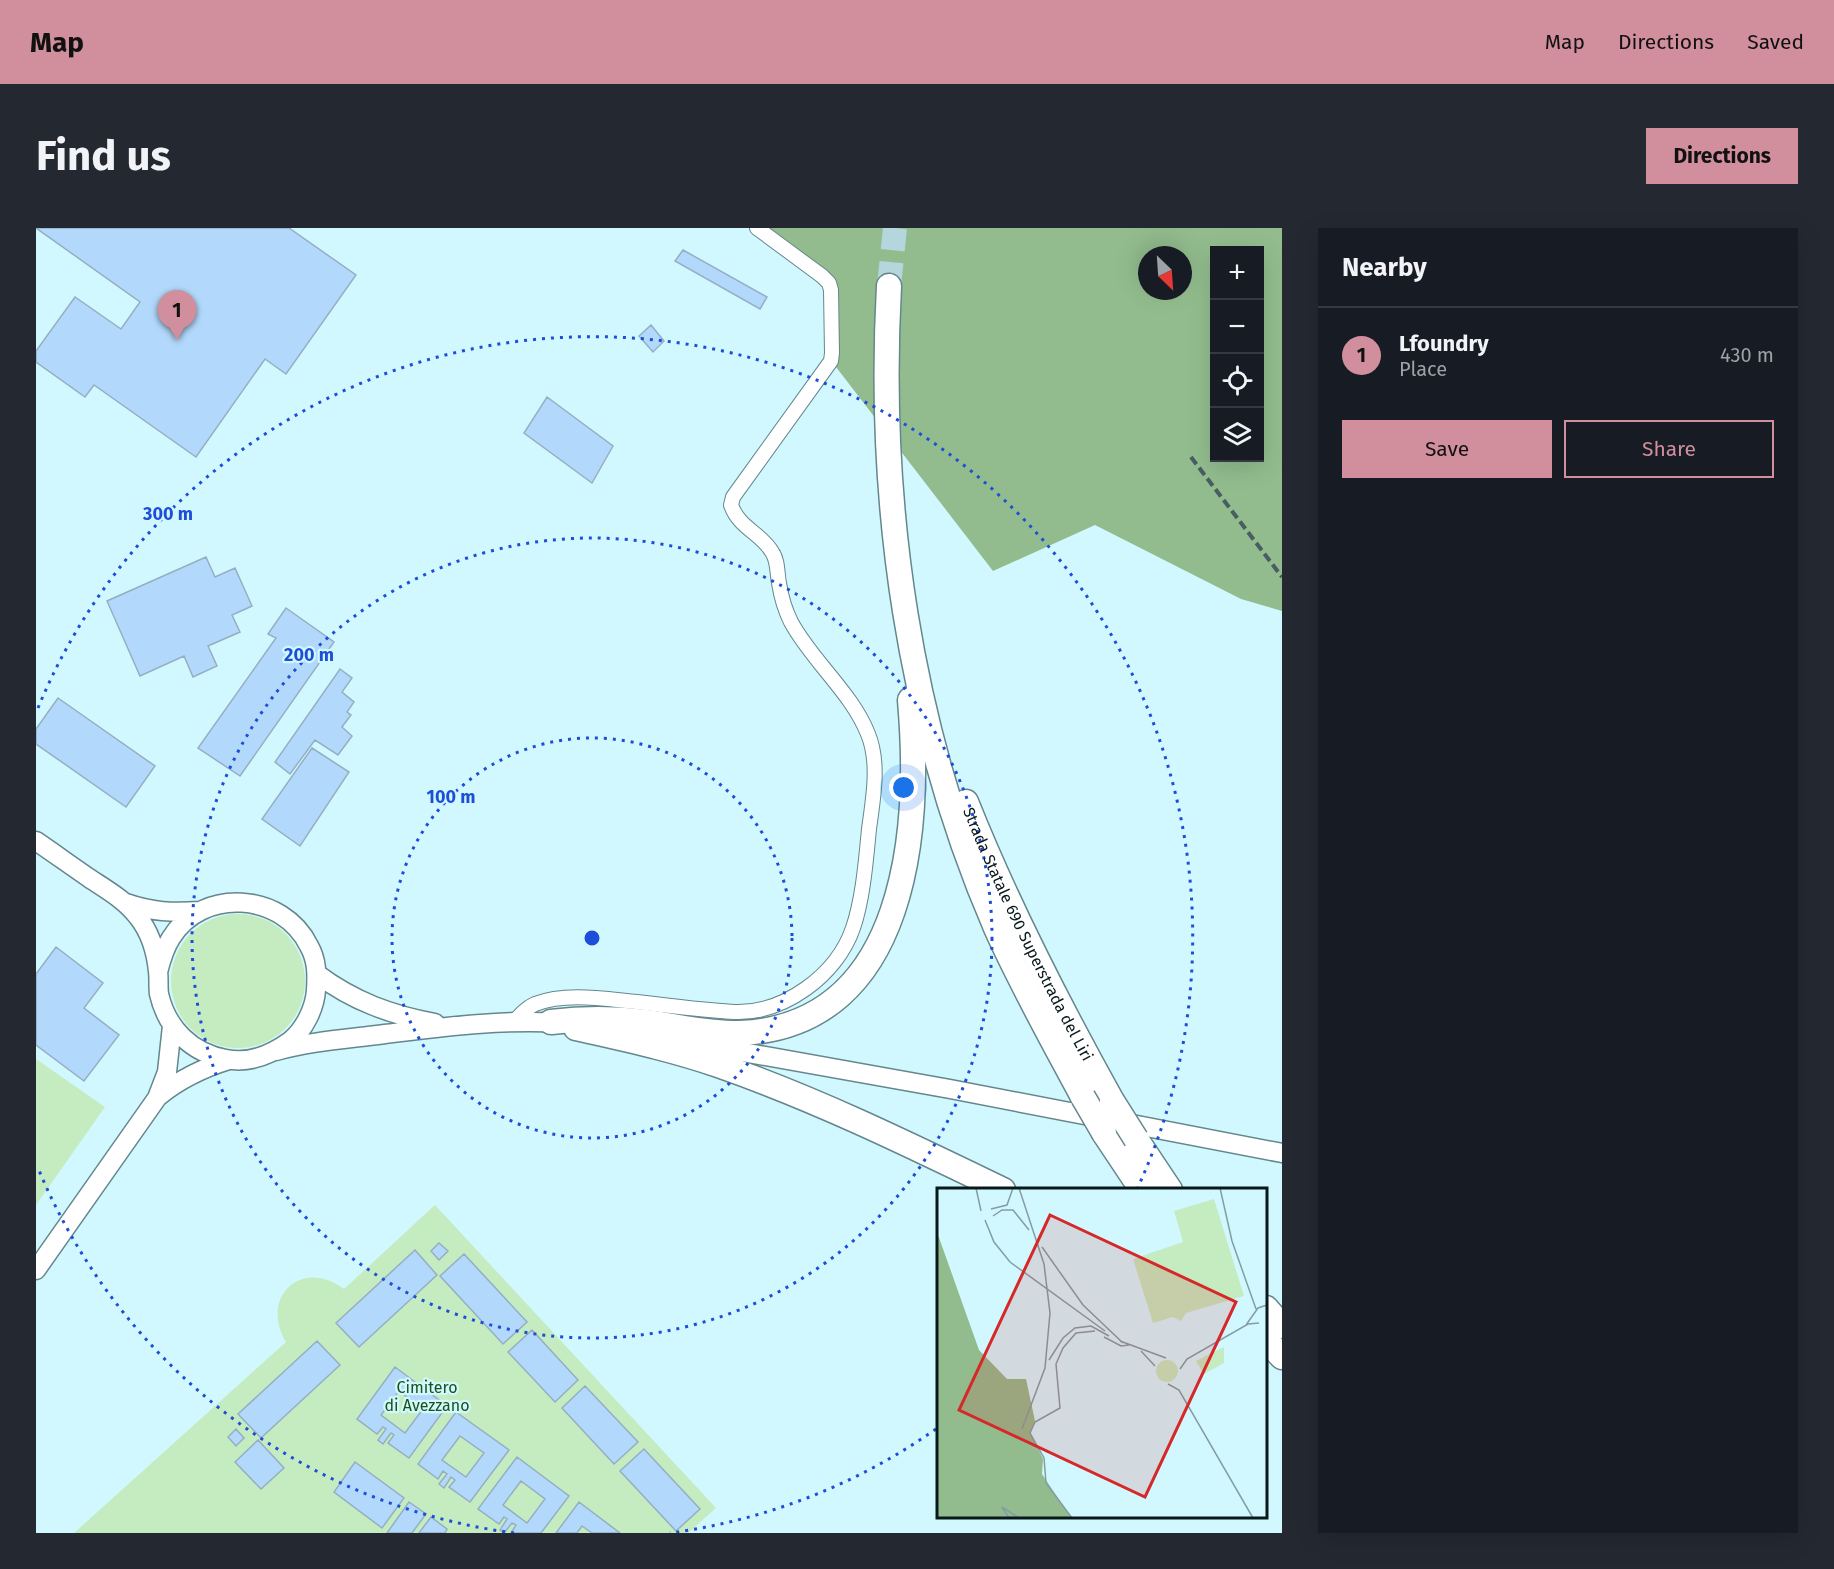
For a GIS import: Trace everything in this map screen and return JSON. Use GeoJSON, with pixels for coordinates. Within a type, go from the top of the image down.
{"type":"FeatureCollection","features":[{"type":"Feature","properties":{"kind":"highway","name":"Strada Statale 690 Superstrada del Liri"},"geometry":{"type":"LineString","coordinates":[[889,286],[887,425],[891,497],[897,557],[923,707],[953,812],[996,928],[1029,998],[1083,1097],[1141,1188]]}},
{"type":"Feature","properties":{"kind":"highway","name":"Strada Statale 690 Superstrada del Liri"},"geometry":{"type":"LineString","coordinates":[[897,557],[935,714],[965,800],[1023,932],[1064,1013],[1112,1101],[1169,1188]]}},
{"type":"Feature","properties":{"kind":"highway"},"geometry":{"type":"LineString","coordinates":[[551,1022],[576,1019],[615,1019],[715,1032],[759,1032],[787,1024],[819,1010],[842,993],[865,968],[883,938],[893,913],[907,849],[913,799],[912,726],[897,557]]}},
{"type":"Feature","properties":{"kind":"highway"},"geometry":{"type":"LineString","coordinates":[[551,1022],[668,1050],[726,1068],[871,1128],[999,1188]]}},
{"type":"Feature","properties":{"kind":"highway"},"geometry":{"type":"LineString","coordinates":[[1267,1309],[1282,1326]]}},
{"type":"Feature","properties":{"kind":"highway"},"geometry":{"type":"LineString","coordinates":[[1267,1341],[1282,1358]]}},
{"type":"Feature","properties":{"kind":"highway"},"geometry":{"type":"LineString","coordinates":[[1267,1362],[1282,1375]]}},
{"type":"Feature","properties":{"kind":"main road"},"geometry":{"type":"LineString","coordinates":[[36,841],[125,902],[138,916],[151,940],[163,1009],[172,1026],[187,1043],[207,1054],[229,1060]]}},
{"type":"Feature","properties":{"kind":"main road"},"geometry":{"type":"LineString","coordinates":[[158,972],[163,954],[172,937],[184,922],[200,911],[219,903],[240,901],[261,905],[281,914],[297,928],[310,946],[317,974],[316,997],[308,1018],[294,1037],[276,1051]]}},
{"type":"Feature","properties":{"kind":"main road"},"geometry":{"type":"LineString","coordinates":[[125,902],[158,912],[200,911]]}},
{"type":"Feature","properties":{"kind":"main road"},"geometry":{"type":"LineString","coordinates":[[317,974],[336,988],[368,1005],[418,1020],[458,1025]]}},
{"type":"Feature","properties":{"kind":"main road"},"geometry":{"type":"LineString","coordinates":[[36,1270],[157,1098],[196,1072],[229,1060],[253,1059],[324,1040],[458,1025],[551,1022],[610,1028],[846,1069],[1282,1153]]}},
{"type":"Feature","properties":{"kind":"main road"},"geometry":{"type":"LineString","coordinates":[[157,1098],[166,1072],[172,1026]]}},
{"type":"Feature","properties":{"kind":"street"},"geometry":{"type":"LineString","coordinates":[[514,1022],[522,1012],[535,1004],[572,998],[734,1012],[753,1012],[773,1007],[807,989],[829,967],[848,942],[856,921],[873,793],[874,759],[870,740],[857,714],[790,619],[781,593],[773,553],[739,520],[731,505],[733,497],[831,361],[832,352],[829,283],[757,228]]}},
{"type":"Feature","properties":{"kind":"green space"},"geometry":{"type":"Polygon","coordinates":[[[762,228],[1282,228],[1282,611],[1241,599],[1095,525],[993,571],[836,367],[837,292],[762,228]]]}},
{"type":"Feature","properties":{"kind":"green space"},"geometry":{"type":"Polygon","coordinates":[[[238,914],[264,919],[285,934],[300,955],[305,981],[300,1007],[285,1028],[264,1043],[238,1048],[212,1043],[191,1028],[176,1007],[171,981],[176,955],[191,934],[212,919],[238,914]]]}},
{"type":"Feature","properties":{"kind":"green space"},"geometry":{"type":"Polygon","coordinates":[[[36,1059],[105,1107],[36,1205],[36,1059]]]}},
{"type":"Feature","properties":{"kind":"green space","name":"Cimitero di Avezzano"},"geometry":{"type":"Polygon","coordinates":[[[435,1205],[716,1508],[688,1533],[74,1533],[286,1342],[279,1325],[278,1310],[281,1297],[289,1287],[300,1280],[313,1277],[328,1280],[344,1289],[435,1205]]]}},
{"type":"Feature","properties":{"kind":"building"},"geometry":{"type":"Polygon","coordinates":[[[36,228],[289,228],[356,275],[286,374],[265,359],[196,457],[94,385],[85,397],[36,362],[36,351],[75,297],[121,329],[140,302],[36,228]]]}},
{"type":"Feature","properties":{"kind":"building"},"geometry":{"type":"Polygon","coordinates":[[[683,250],[767,297],[760,309],[675,261],[683,250]]]}},
{"type":"Feature","properties":{"kind":"building"},"geometry":{"type":"Polygon","coordinates":[[[651,325],[664,341],[653,352],[639,336],[651,325]]]}},
{"type":"Feature","properties":{"kind":"building"},"geometry":{"type":"Polygon","coordinates":[[[547,397],[613,446],[592,483],[524,433],[547,397]]]}},
{"type":"Feature","properties":{"kind":"building"},"geometry":{"type":"Polygon","coordinates":[[[206,557],[215,577],[235,568],[252,606],[232,615],[240,632],[208,646],[217,666],[193,677],[184,656],[140,676],[107,601],[206,557]]]}},
{"type":"Feature","properties":{"kind":"building"},"geometry":{"type":"Polygon","coordinates":[[[286,608],[334,642],[240,776],[198,748],[276,638],[268,634],[286,608]]]}},
{"type":"Feature","properties":{"kind":"building"},"geometry":{"type":"Polygon","coordinates":[[[340,669],[352,678],[342,692],[354,702],[347,712],[351,715],[342,727],[352,736],[338,755],[315,740],[290,774],[275,762],[340,669]]]}},
{"type":"Feature","properties":{"kind":"building"},"geometry":{"type":"Polygon","coordinates":[[[58,698],[155,766],[126,807],[36,744],[36,729],[58,698]]]}},
{"type":"Feature","properties":{"kind":"building"},"geometry":{"type":"Polygon","coordinates":[[[312,748],[349,772],[300,846],[262,819],[312,748]]]}},
{"type":"Feature","properties":{"kind":"building"},"geometry":{"type":"Polygon","coordinates":[[[56,947],[103,983],[84,1008],[119,1035],[84,1081],[36,1045],[36,974],[56,947]]]}},
{"type":"Feature","properties":{"kind":"building"},"geometry":{"type":"Polygon","coordinates":[[[439,1243],[448,1251],[439,1260],[431,1251],[439,1243]]]}},
{"type":"Feature","properties":{"kind":"building"},"geometry":{"type":"Polygon","coordinates":[[[415,1250],[437,1275],[359,1347],[336,1323],[415,1250]]]}},
{"type":"Feature","properties":{"kind":"building"},"geometry":{"type":"Polygon","coordinates":[[[464,1254],[527,1322],[503,1344],[440,1276],[464,1254]]]}},
{"type":"Feature","properties":{"kind":"building"},"geometry":{"type":"Polygon","coordinates":[[[532,1330],[578,1380],[555,1402],[508,1352],[532,1330]]]}},
{"type":"Feature","properties":{"kind":"building"},"geometry":{"type":"Polygon","coordinates":[[[317,1341],[340,1365],[261,1438],[238,1414],[317,1341]]]}},
{"type":"Feature","properties":{"kind":"building"},"geometry":{"type":"Polygon","coordinates":[[[395,1367],[447,1406],[409,1458],[388,1443],[394,1435],[391,1433],[383,1444],[378,1440],[386,1429],[383,1427],[377,1434],[357,1419],[395,1367]],[[399,1391],[381,1415],[405,1433],[423,1409],[399,1391]]]}},
{"type":"Feature","properties":{"kind":"building"},"geometry":{"type":"Polygon","coordinates":[[[585,1386],[638,1442],[614,1464],[562,1408],[585,1386]]]}},
{"type":"Feature","properties":{"kind":"building"},"geometry":{"type":"Polygon","coordinates":[[[456,1412],[509,1450],[470,1502],[449,1487],[455,1480],[451,1477],[444,1488],[439,1484],[447,1474],[443,1471],[438,1479],[418,1464],[456,1412]],[[460,1436],[442,1460],[466,1477],[484,1453],[460,1436]]]}},
{"type":"Feature","properties":{"kind":"building"},"geometry":{"type":"Polygon","coordinates":[[[236,1429],[244,1438],[236,1446],[228,1437],[236,1429]]]}},
{"type":"Feature","properties":{"kind":"building"},"geometry":{"type":"Polygon","coordinates":[[[258,1440],[284,1468],[261,1489],[235,1462],[258,1440]]]}},
{"type":"Feature","properties":{"kind":"building"},"geometry":{"type":"Polygon","coordinates":[[[644,1449],[700,1509],[676,1531],[620,1471],[644,1449]]]}},
{"type":"Feature","properties":{"kind":"building"},"geometry":{"type":"Polygon","coordinates":[[[517,1457],[569,1496],[541,1533],[511,1533],[516,1525],[512,1523],[504,1533],[500,1530],[507,1519],[504,1517],[499,1524],[478,1509],[517,1457]],[[521,1481],[503,1505],[527,1523],[545,1499],[521,1481]]]}},
{"type":"Feature","properties":{"kind":"building"},"geometry":{"type":"Polygon","coordinates":[[[355,1462],[404,1498],[382,1528],[334,1492],[355,1462]]]}},
{"type":"Feature","properties":{"kind":"building"},"geometry":{"type":"Polygon","coordinates":[[[409,1502],[426,1514],[412,1533],[387,1533],[409,1502]]]}},
{"type":"Feature","properties":{"kind":"building"},"geometry":{"type":"Polygon","coordinates":[[[579,1502],[620,1533],[592,1533],[582,1526],[577,1533],[556,1533],[579,1502]]]}},
{"type":"Feature","properties":{"kind":"building"},"geometry":{"type":"Polygon","coordinates":[[[431,1517],[447,1529],[445,1533],[419,1533],[431,1517]]]}},
{"type":"Feature","properties":{"kind":"tunnel"},"geometry":{"type":"LineString","coordinates":[[889,286],[895,228]]}},
{"type":"Feature","properties":{"kind":"railway"},"geometry":{"type":"LineString","coordinates":[[1191,457],[1282,577]]}},
{"type":"Feature","properties":{"kind":"place","name":"Lfoundry"},"geometry":{"type":"Point","coordinates":[177,340]}}]}
